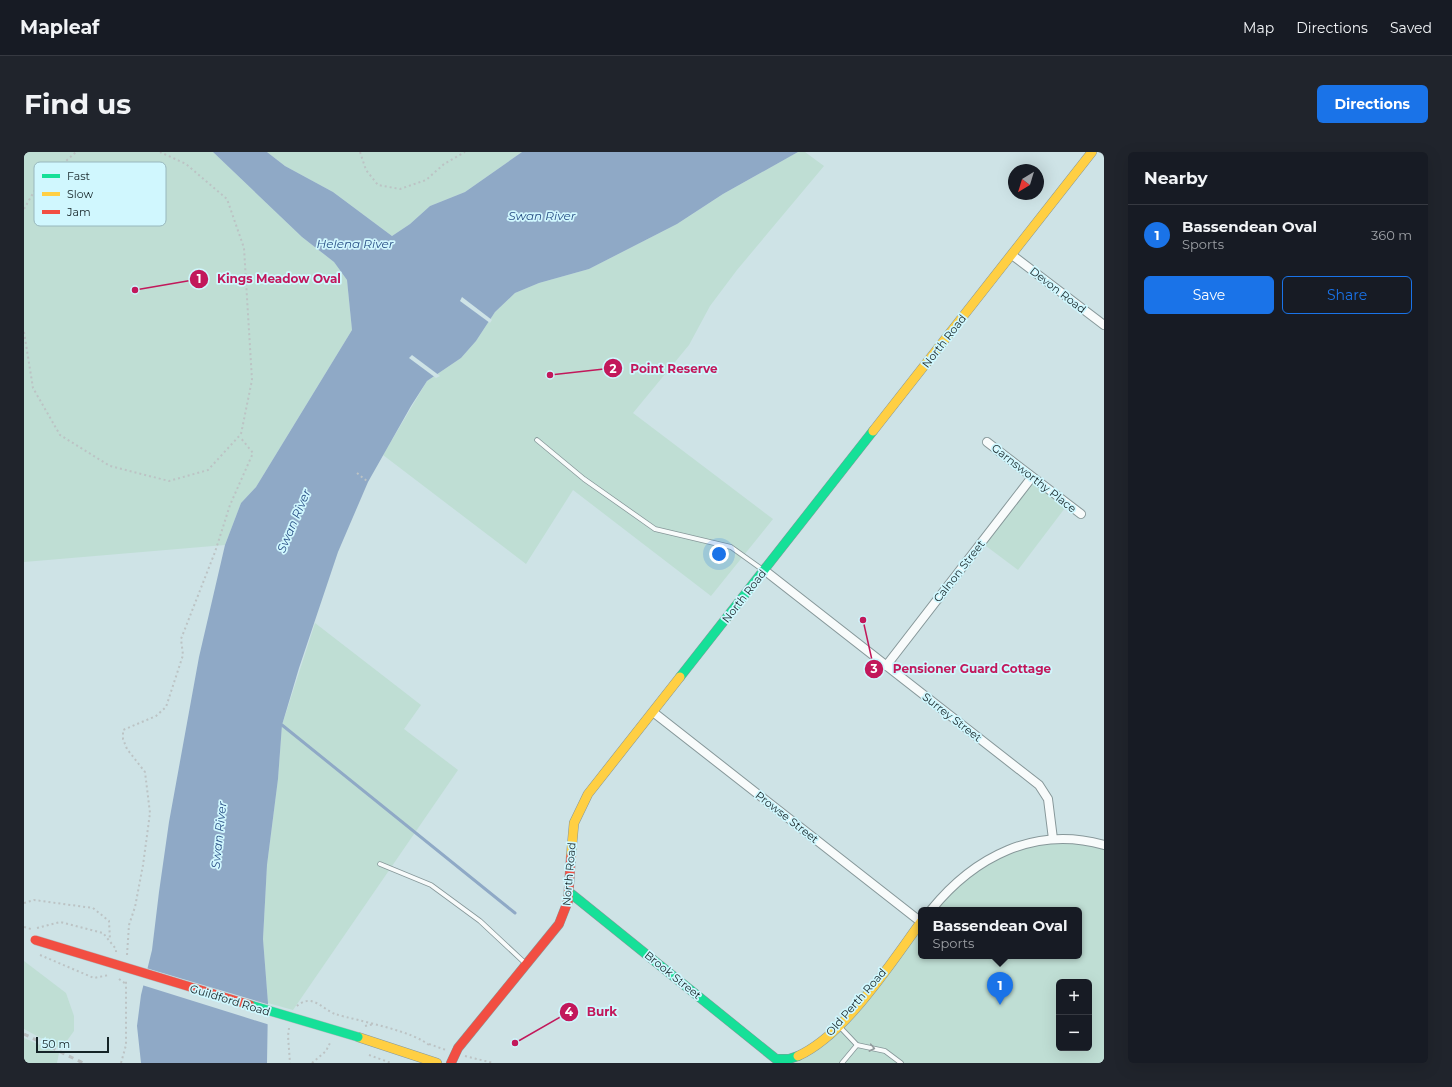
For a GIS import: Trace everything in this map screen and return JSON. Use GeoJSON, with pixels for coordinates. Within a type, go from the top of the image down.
{"type":"FeatureCollection","features":[{"type":"Feature","properties":{"kind":"main road","name":"North Road"},"geometry":{"type":"LineString","coordinates":[[451,1063],[458,1048],[560,924],[566,910],[569,892],[572,833],[582,805],[588,794],[1092,152]]}},
{"type":"Feature","properties":{"kind":"main road","name":"Brook Street"},"geometry":{"type":"LineString","coordinates":[[569,892],[776,1059]]}},
{"type":"Feature","properties":{"kind":"main road","name":"Old Perth Road"},"geometry":{"type":"LineString","coordinates":[[776,1059],[791,1059],[805,1053],[839,1026],[918,926]]}},
{"type":"Feature","properties":{"kind":"main road","name":"Guildford Road"},"geometry":{"type":"LineString","coordinates":[[24,937],[358,1037],[437,1063]]}},
{"type":"Feature","properties":{"kind":"street","name":"Devon Road"},"geometry":{"type":"LineString","coordinates":[[1012,255],[1104,325]]}},
{"type":"Feature","properties":{"kind":"street","name":"Garnsworthy Place"},"geometry":{"type":"LineString","coordinates":[[987,442],[1081,514]]}},
{"type":"Feature","properties":{"kind":"street","name":"Calnon Street"},"geometry":{"type":"LineString","coordinates":[[886,666],[1032,477]]}},
{"type":"Feature","properties":{"kind":"street","name":"Surrey Street"},"geometry":{"type":"LineString","coordinates":[[764,570],[1039,785],[1048,799],[1053,839]]}},
{"type":"Feature","properties":{"kind":"street","name":"Prowse Street"},"geometry":{"type":"LineString","coordinates":[[653,712],[918,920]]}},
{"type":"Feature","properties":{"kind":"street"},"geometry":{"type":"LineString","coordinates":[[934,907],[955,882],[981,862],[1022,844],[1053,839],[1068,839],[1104,845]]}},
{"type":"Feature","properties":{"kind":"lane"},"geometry":{"type":"LineString","coordinates":[[537,440],[584,479],[655,529],[731,547],[764,570]]}},
{"type":"Feature","properties":{"kind":"lane"},"geometry":{"type":"LineString","coordinates":[[380,864],[430,885],[480,921],[527,964]]}},
{"type":"Feature","properties":{"kind":"lane"},"geometry":{"type":"LineString","coordinates":[[839,1026],[858,1045],[886,1051],[901,1063]]}},
{"type":"Feature","properties":{"kind":"lane"},"geometry":{"type":"LineString","coordinates":[[842,1063],[858,1045]]}},
{"type":"Feature","properties":{"kind":"path"},"geometry":{"type":"LineString","coordinates":[[65,162],[76,152]]}},
{"type":"Feature","properties":{"kind":"path"},"geometry":{"type":"LineString","coordinates":[[24,332],[33,388],[60,435],[110,466],[169,481],[208,470],[241,434],[252,380],[244,248],[227,200],[186,164],[160,152]]}},
{"type":"Feature","properties":{"kind":"path"},"geometry":{"type":"LineString","coordinates":[[360,152],[366,170],[378,185],[400,189],[426,180],[444,164],[465,152]]}},
{"type":"Feature","properties":{"kind":"path"},"geometry":{"type":"LineString","coordinates":[[24,209],[34,192]]}},
{"type":"Feature","properties":{"kind":"path"},"geometry":{"type":"LineString","coordinates":[[127,962],[129,925],[135,907],[143,865],[150,813],[145,772],[127,749],[123,739],[123,730],[156,716],[166,707],[183,655],[181,639],[215,552],[230,505],[252,453],[240,437]]}},
{"type":"Feature","properties":{"kind":"path"},"geometry":{"type":"LineString","coordinates":[[357,473],[368,482]]}},
{"type":"Feature","properties":{"kind":"path"},"geometry":{"type":"LineString","coordinates":[[24,904],[34,900],[93,908],[108,921],[110,941]]}},
{"type":"Feature","properties":{"kind":"path"},"geometry":{"type":"LineString","coordinates":[[24,927],[32,930]]}},
{"type":"Feature","properties":{"kind":"path"},"geometry":{"type":"LineString","coordinates":[[121,1063],[126,1045],[126,977]]}},
{"type":"Feature","properties":{"kind":"path"},"geometry":{"type":"LineString","coordinates":[[374,1024],[418,1039],[428,1044],[432,1049]]}},
{"type":"Feature","properties":{"kind":"path"},"geometry":{"type":"LineString","coordinates":[[312,1063],[328,1049],[332,1040]]}},
{"type":"Feature","properties":{"kind":"green space"},"geometry":{"type":"Polygon","coordinates":[[[24,152],[213,152],[302,237],[334,262],[347,280],[352,330],[256,487],[241,503],[225,545],[24,562],[24,152]]]}},
{"type":"Feature","properties":{"kind":"green space"},"geometry":{"type":"Polygon","coordinates":[[[267,152],[522,152],[465,192],[430,206],[410,224],[392,236],[333,192],[285,166],[267,152]]]}},
{"type":"Feature","properties":{"kind":"green space"},"geometry":{"type":"Polygon","coordinates":[[[798,152],[805,152],[824,166],[737,270],[710,306],[689,345],[633,413],[773,519],[711,596],[573,490],[526,564],[383,455],[427,381],[461,358],[476,341],[495,312],[515,293],[539,283],[589,269],[677,224],[723,194],[798,152]]]}},
{"type":"Feature","properties":{"kind":"green space"},"geometry":{"type":"Polygon","coordinates":[[[1032,477],[1068,504],[1018,570],[982,543],[1032,477]]]}},
{"type":"Feature","properties":{"kind":"green space"},"geometry":{"type":"Polygon","coordinates":[[[315,623],[421,705],[404,729],[458,770],[293,1010],[268,1003],[263,939],[267,865],[278,779],[282,725],[315,623]]]}},
{"type":"Feature","properties":{"kind":"green space"},"geometry":{"type":"Polygon","coordinates":[[[1040,840],[1104,845],[1104,1063],[772,1063],[813,1048],[918,926],[918,959],[1082,959],[1082,907],[934,907],[968,872],[1040,840]]]}},
{"type":"Feature","properties":{"kind":"green space"},"geometry":{"type":"Polygon","coordinates":[[[24,961],[66,993],[74,1016],[74,1031],[61,1049],[24,1029],[24,961]]]}},
{"type":"Feature","properties":{"kind":"green space"},"geometry":{"type":"Polygon","coordinates":[[[24,1038],[59,1053],[57,1063],[24,1063],[24,1038]]]}},
{"type":"Feature","properties":{"kind":"water","name":"Swan River"},"geometry":{"type":"Polygon","coordinates":[[[213,152],[267,152],[285,166],[333,192],[392,236],[410,224],[430,206],[465,192],[522,152],[798,152],[723,194],[677,224],[589,269],[539,283],[515,293],[495,312],[476,341],[461,358],[427,381],[411,406],[368,482],[338,552],[299,668],[282,725],[278,779],[267,865],[263,939],[268,1003],[267,1063],[141,1063],[137,1026],[141,995],[152,950],[169,822],[199,657],[225,545],[241,503],[256,487],[352,330],[347,280],[334,262],[302,237],[213,152]]]}},
{"type":"Feature","properties":{"kind":"pier"},"geometry":{"type":"Polygon","coordinates":[[[462,297],[492,320],[490,323],[460,301],[462,297]]]}},
{"type":"Feature","properties":{"kind":"pier"},"geometry":{"type":"Polygon","coordinates":[[[412,355],[440,376],[436,378],[409,358],[412,355]]]}},
{"type":"Feature","properties":{"kind":"pier"},"geometry":{"type":"Polygon","coordinates":[[[146,968],[270,1005],[270,1025],[142,985],[146,968]]]}},
{"type":"Feature","properties":{"kind":"waterway"},"geometry":{"type":"LineString","coordinates":[[282,725],[515,913]]}},
{"type":"Feature","properties":{"kind":"railway"},"geometry":{"type":"LineString","coordinates":[[24,1034],[83,1063]]}},
{"type":"Feature","properties":{"kind":"traffic: fast"},"geometry":{"type":"LineString","coordinates":[[680,677],[873,431]]}},
{"type":"Feature","properties":{"kind":"traffic: fast"},"geometry":{"type":"LineString","coordinates":[[569,892],[776,1059],[789,1059],[798,1056]]}},
{"type":"Feature","properties":{"kind":"traffic: fast"},"geometry":{"type":"LineString","coordinates":[[250,1005],[358,1037]]}},
{"type":"Feature","properties":{"kind":"traffic: slow"},"geometry":{"type":"LineString","coordinates":[[873,431],[1092,152]]}},
{"type":"Feature","properties":{"kind":"traffic: slow"},"geometry":{"type":"LineString","coordinates":[[571,856],[574,823],[588,794],[680,677]]}},
{"type":"Feature","properties":{"kind":"traffic: slow"},"geometry":{"type":"LineString","coordinates":[[798,1056],[816,1046],[850,1015],[881,977],[918,926]]}},
{"type":"Feature","properties":{"kind":"traffic: slow"},"geometry":{"type":"LineString","coordinates":[[358,1037],[437,1063]]}},
{"type":"Feature","properties":{"kind":"traffic: jam"},"geometry":{"type":"LineString","coordinates":[[451,1063],[458,1048],[559,924],[568,901],[571,856]]}},
{"type":"Feature","properties":{"kind":"traffic: jam"},"geometry":{"type":"LineString","coordinates":[[35,940],[250,1005]]}},
{"type":"Feature","properties":{"kind":"place","name":"Kings Meadow Oval"},"geometry":{"type":"Point","coordinates":[135,290]}},
{"type":"Feature","properties":{"kind":"place","name":"Point Reserve"},"geometry":{"type":"Point","coordinates":[550,375]}},
{"type":"Feature","properties":{"kind":"place","name":"Pensioner Guard Cottage"},"geometry":{"type":"Point","coordinates":[863,620]}},
{"type":"Feature","properties":{"kind":"place","name":"Bassendean Oval"},"geometry":{"type":"Point","coordinates":[1000,1005]}},
{"type":"Feature","properties":{"kind":"place","name":"Burk"},"geometry":{"type":"Point","coordinates":[515,1043]}},
{"type":"Feature","properties":{"kind":"water label","name":"Helena River"},"geometry":{"type":"Point","coordinates":[355,244]}}]}
